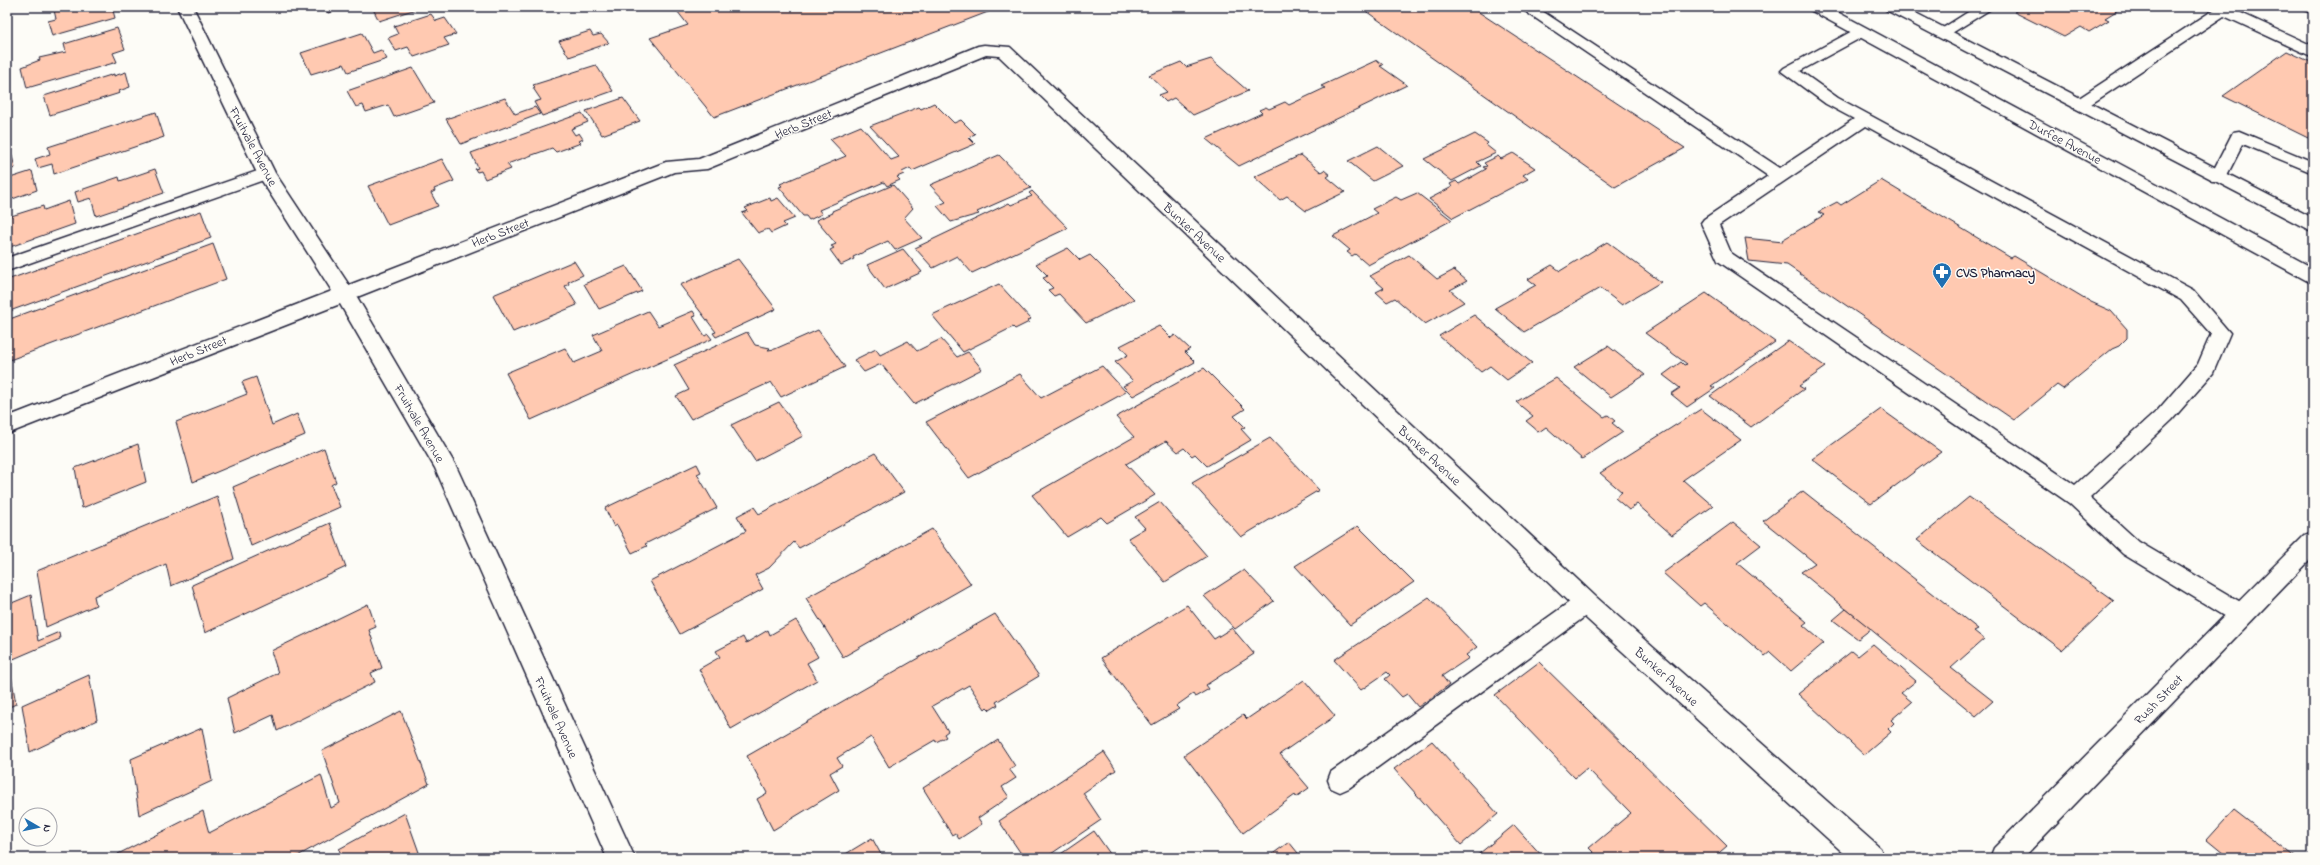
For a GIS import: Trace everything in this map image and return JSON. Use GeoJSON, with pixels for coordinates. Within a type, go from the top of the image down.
{"type":"FeatureCollection","features":[{"type":"Feature","properties":{"kind":"street","name":"Fruitvale Avenue"},"geometry":{"type":"LineString","coordinates":[[185,7],[266,173],[342,293],[360,318],[445,466],[621,858]]}},
{"type":"Feature","properties":{"kind":"street","name":"Durfee Avenue"},"geometry":{"type":"LineString","coordinates":[[1816,7],[2119,170],[2313,277]]}},
{"type":"Feature","properties":{"kind":"street"},"geometry":{"type":"LineString","coordinates":[[1892,7],[2313,226]]}},
{"type":"Feature","properties":{"kind":"street","name":"Herb Street"},"geometry":{"type":"LineString","coordinates":[[7,426],[342,293],[672,166],[701,165],[984,50],[995,49]]}},
{"type":"Feature","properties":{"kind":"street","name":"Bunker Avenue"},"geometry":{"type":"LineString","coordinates":[[995,49],[1004,51],[1586,603],[1870,858]]}},
{"type":"Feature","properties":{"kind":"street","name":"Rush Street"},"geometry":{"type":"LineString","coordinates":[[2004,858],[2313,542]]}},
{"type":"Feature","properties":{"kind":"lane"},"geometry":{"type":"LineString","coordinates":[[1526,7],[1780,176]]}},
{"type":"Feature","properties":{"kind":"lane"},"geometry":{"type":"LineString","coordinates":[[1942,33],[1987,7]]}},
{"type":"Feature","properties":{"kind":"lane"},"geometry":{"type":"LineString","coordinates":[[2309,7],[2313,9]]}},
{"type":"Feature","properties":{"kind":"lane"},"geometry":{"type":"LineString","coordinates":[[2079,105],[2223,10],[2313,52]]}},
{"type":"Feature","properties":{"kind":"lane"},"geometry":{"type":"LineString","coordinates":[[1861,32],[1789,71],[1832,101],[2187,296],[2221,333],[2206,368],[2166,415],[2076,497]]}},
{"type":"Feature","properties":{"kind":"lane"},"geometry":{"type":"LineString","coordinates":[[1865,119],[1710,223],[1724,257],[2076,497],[2131,548],[2241,614]]}},
{"type":"Feature","properties":{"kind":"lane"},"geometry":{"type":"LineString","coordinates":[[2218,177],[2239,136],[2313,168]]}},
{"type":"Feature","properties":{"kind":"lane"},"geometry":{"type":"LineString","coordinates":[[7,265],[266,173]]}},
{"type":"Feature","properties":{"kind":"lane"},"geometry":{"type":"LineString","coordinates":[[1340,780],[1586,603]]}},
{"type":"Feature","properties":{"kind":"building"},"geometry":{"type":"Polygon","coordinates":[[[64,7],[112,7],[115,18],[52,36],[48,21],[56,19],[54,10],[64,7]]]}},
{"type":"Feature","properties":{"kind":"building"},"geometry":{"type":"Polygon","coordinates":[[[325,7],[347,7],[328,13],[325,7]]]}},
{"type":"Feature","properties":{"kind":"building"},"geometry":{"type":"Polygon","coordinates":[[[372,7],[422,7],[379,21],[372,7]]]}},
{"type":"Feature","properties":{"kind":"building"},"geometry":{"type":"Polygon","coordinates":[[[674,7],[1001,7],[714,117],[650,38],[688,25],[674,7]]]}},
{"type":"Feature","properties":{"kind":"building"},"geometry":{"type":"Polygon","coordinates":[[[1360,7],[1471,7],[1685,148],[1615,187],[1360,7]]]}},
{"type":"Feature","properties":{"kind":"building"},"geometry":{"type":"Polygon","coordinates":[[[2023,7],[2123,7],[2105,18],[2109,20],[2089,32],[2081,27],[2064,37],[2014,12],[2023,7]]]}},
{"type":"Feature","properties":{"kind":"building"},"geometry":{"type":"Polygon","coordinates":[[[431,14],[436,21],[445,18],[456,34],[444,38],[449,45],[414,57],[408,47],[396,51],[388,38],[398,34],[394,26],[431,14]]]}},
{"type":"Feature","properties":{"kind":"building"},"geometry":{"type":"Polygon","coordinates":[[[117,28],[125,49],[113,53],[117,62],[27,88],[22,67],[40,60],[39,58],[66,52],[64,44],[117,28]]]}},
{"type":"Feature","properties":{"kind":"building"},"geometry":{"type":"Polygon","coordinates":[[[590,31],[593,36],[601,34],[609,43],[569,57],[559,41],[590,31]]]}},
{"type":"Feature","properties":{"kind":"building"},"geometry":{"type":"Polygon","coordinates":[[[362,33],[373,53],[381,50],[387,59],[348,72],[344,64],[311,74],[301,53],[362,33]]]}},
{"type":"Feature","properties":{"kind":"building"},"geometry":{"type":"Polygon","coordinates":[[[2287,51],[2313,63],[2313,134],[2308,138],[2223,96],[2287,51]]]}},
{"type":"Feature","properties":{"kind":"building"},"geometry":{"type":"Polygon","coordinates":[[[1211,59],[1248,91],[1193,115],[1174,98],[1166,102],[1159,95],[1167,92],[1149,75],[1181,62],[1186,67],[1211,59]]]}},
{"type":"Feature","properties":{"kind":"building"},"geometry":{"type":"Polygon","coordinates":[[[1377,60],[1383,65],[1380,66],[1407,85],[1239,166],[1206,139],[1262,113],[1259,110],[1266,107],[1269,109],[1285,102],[1289,105],[1325,88],[1321,86],[1377,60]]]}},
{"type":"Feature","properties":{"kind":"building"},"geometry":{"type":"Polygon","coordinates":[[[596,65],[613,91],[542,116],[534,102],[541,100],[533,88],[535,87],[533,85],[596,65]]]}},
{"type":"Feature","properties":{"kind":"building"},"geometry":{"type":"Polygon","coordinates":[[[413,68],[434,103],[394,117],[388,105],[366,112],[363,105],[356,107],[347,91],[413,68]]]}},
{"type":"Feature","properties":{"kind":"building"},"geometry":{"type":"Polygon","coordinates":[[[126,72],[130,87],[119,91],[120,93],[50,115],[44,96],[114,74],[114,76],[126,72]]]}},
{"type":"Feature","properties":{"kind":"building"},"geometry":{"type":"Polygon","coordinates":[[[505,98],[515,114],[535,107],[540,114],[461,144],[446,119],[505,98]]]}},
{"type":"Feature","properties":{"kind":"building"},"geometry":{"type":"Polygon","coordinates":[[[623,98],[640,121],[602,135],[586,111],[623,98]]]}},
{"type":"Feature","properties":{"kind":"building"},"geometry":{"type":"Polygon","coordinates":[[[934,103],[954,123],[961,120],[975,134],[968,137],[975,144],[912,171],[910,168],[902,172],[904,174],[897,177],[900,180],[887,186],[884,182],[819,210],[822,214],[809,220],[806,216],[803,216],[779,187],[782,186],[780,184],[846,156],[830,139],[861,126],[891,160],[899,157],[870,126],[919,107],[921,109],[934,103]]]}},
{"type":"Feature","properties":{"kind":"building"},"geometry":{"type":"Polygon","coordinates":[[[156,112],[164,137],[54,174],[52,164],[38,168],[35,159],[50,154],[48,147],[156,112]]]}},
{"type":"Feature","properties":{"kind":"building"},"geometry":{"type":"Polygon","coordinates":[[[582,113],[588,122],[571,129],[575,135],[579,133],[583,139],[579,141],[581,143],[556,152],[552,148],[507,164],[511,169],[485,179],[481,171],[477,172],[475,169],[478,168],[471,153],[582,113]]]}},
{"type":"Feature","properties":{"kind":"building"},"geometry":{"type":"Polygon","coordinates":[[[1475,134],[1488,143],[1486,145],[1496,153],[1477,162],[1481,166],[1452,181],[1424,159],[1475,134]]]}},
{"type":"Feature","properties":{"kind":"building"},"geometry":{"type":"Polygon","coordinates":[[[1378,146],[1403,166],[1373,181],[1348,161],[1378,146]]]}},
{"type":"Feature","properties":{"kind":"building"},"geometry":{"type":"Polygon","coordinates":[[[10,148],[15,168],[7,171],[7,149],[10,148]]]}},
{"type":"Feature","properties":{"kind":"building"},"geometry":{"type":"Polygon","coordinates":[[[1513,153],[1535,168],[1523,175],[1528,179],[1453,218],[1429,199],[1452,187],[1450,184],[1456,181],[1459,184],[1486,169],[1483,167],[1487,166],[1484,163],[1498,156],[1501,159],[1513,153]]]}},
{"type":"Feature","properties":{"kind":"building"},"geometry":{"type":"Polygon","coordinates":[[[999,155],[1031,188],[977,212],[979,214],[951,222],[937,206],[946,202],[930,185],[999,155]]]}},
{"type":"Feature","properties":{"kind":"building"},"geometry":{"type":"Polygon","coordinates":[[[1301,155],[1321,172],[1324,170],[1330,175],[1327,177],[1345,192],[1306,211],[1287,196],[1280,200],[1254,177],[1301,155]]]}},
{"type":"Feature","properties":{"kind":"building"},"geometry":{"type":"Polygon","coordinates":[[[442,159],[454,181],[434,189],[435,191],[431,193],[438,206],[388,225],[368,186],[442,159]]]}},
{"type":"Feature","properties":{"kind":"building"},"geometry":{"type":"Polygon","coordinates":[[[155,169],[164,193],[96,216],[91,198],[78,202],[75,192],[119,177],[120,181],[155,169]]]}},
{"type":"Feature","properties":{"kind":"building"},"geometry":{"type":"Polygon","coordinates":[[[32,171],[37,190],[7,201],[7,179],[32,171]]]}},
{"type":"Feature","properties":{"kind":"building"},"geometry":{"type":"Polygon","coordinates":[[[1881,180],[2011,258],[2014,256],[2091,302],[2111,311],[2127,329],[2127,338],[2119,346],[2112,349],[2063,389],[2057,385],[2014,420],[1787,265],[1749,261],[1745,238],[1783,242],[1782,240],[1824,215],[1818,212],[1837,202],[1841,205],[1881,180]]]}},
{"type":"Feature","properties":{"kind":"building"},"geometry":{"type":"Polygon","coordinates":[[[893,185],[913,208],[904,218],[922,238],[895,250],[888,241],[853,257],[854,259],[841,265],[830,250],[834,248],[831,246],[836,244],[816,220],[833,213],[832,211],[893,185]]]}},
{"type":"Feature","properties":{"kind":"building"},"geometry":{"type":"Polygon","coordinates":[[[1032,191],[1068,228],[972,273],[957,256],[933,268],[915,248],[1009,203],[1011,205],[1032,196],[1029,193],[1032,191]]]}},
{"type":"Feature","properties":{"kind":"building"},"geometry":{"type":"Polygon","coordinates":[[[1417,193],[1452,220],[1368,265],[1355,254],[1352,256],[1347,252],[1350,250],[1333,236],[1377,213],[1372,209],[1396,197],[1401,200],[1417,193]]]}},
{"type":"Feature","properties":{"kind":"building"},"geometry":{"type":"Polygon","coordinates":[[[770,198],[771,201],[778,198],[795,218],[783,223],[786,226],[771,233],[768,229],[758,233],[742,213],[748,211],[745,208],[770,198]]]}},
{"type":"Feature","properties":{"kind":"building"},"geometry":{"type":"Polygon","coordinates":[[[69,201],[75,224],[7,248],[7,216],[8,217],[43,206],[44,210],[69,201]]]}},
{"type":"Feature","properties":{"kind":"building"},"geometry":{"type":"Polygon","coordinates":[[[201,211],[211,238],[7,312],[7,280],[201,211]]]}},
{"type":"Feature","properties":{"kind":"building"},"geometry":{"type":"Polygon","coordinates":[[[1607,242],[1661,282],[1622,305],[1600,288],[1524,332],[1495,308],[1536,285],[1528,279],[1552,265],[1560,271],[1607,242]]]}},
{"type":"Feature","properties":{"kind":"building"},"geometry":{"type":"Polygon","coordinates":[[[213,244],[226,279],[7,361],[7,320],[213,244]]]}},
{"type":"Feature","properties":{"kind":"building"},"geometry":{"type":"Polygon","coordinates":[[[1068,248],[1080,260],[1090,255],[1134,299],[1086,323],[1059,294],[1054,296],[1048,290],[1053,288],[1043,278],[1048,276],[1036,264],[1068,248]]]}},
{"type":"Feature","properties":{"kind":"building"},"geometry":{"type":"Polygon","coordinates":[[[903,249],[922,272],[885,289],[867,265],[903,249]]]}},
{"type":"Feature","properties":{"kind":"building"},"geometry":{"type":"Polygon","coordinates":[[[1409,255],[1437,279],[1454,270],[1467,281],[1450,290],[1464,302],[1425,324],[1395,298],[1387,302],[1376,292],[1384,288],[1370,276],[1409,255]]]}},
{"type":"Feature","properties":{"kind":"building"},"geometry":{"type":"Polygon","coordinates":[[[738,259],[776,309],[716,337],[713,333],[716,332],[680,285],[738,259]]]}},
{"type":"Feature","properties":{"kind":"building"},"geometry":{"type":"Polygon","coordinates":[[[574,261],[583,275],[568,282],[569,284],[565,286],[577,305],[513,332],[493,295],[574,261]]]}},
{"type":"Feature","properties":{"kind":"building"},"geometry":{"type":"Polygon","coordinates":[[[626,266],[642,291],[599,309],[584,284],[626,266]]]}},
{"type":"Feature","properties":{"kind":"building"},"geometry":{"type":"Polygon","coordinates":[[[999,284],[1031,319],[1027,321],[1029,322],[1015,329],[1013,327],[963,352],[932,315],[999,284]]]}},
{"type":"Feature","properties":{"kind":"building"},"geometry":{"type":"Polygon","coordinates":[[[1706,293],[1775,342],[1711,386],[1715,388],[1687,407],[1671,394],[1680,388],[1663,375],[1681,362],[1684,365],[1687,364],[1645,333],[1706,293]]]}},
{"type":"Feature","properties":{"kind":"building"},"geometry":{"type":"Polygon","coordinates":[[[648,311],[658,326],[693,311],[696,316],[693,317],[705,336],[708,334],[712,339],[531,420],[506,373],[565,348],[574,363],[602,351],[593,335],[648,311]]]}},
{"type":"Feature","properties":{"kind":"building"},"geometry":{"type":"Polygon","coordinates":[[[1474,315],[1532,363],[1507,380],[1490,366],[1481,372],[1439,336],[1474,315]]]}},
{"type":"Feature","properties":{"kind":"building"},"geometry":{"type":"Polygon","coordinates":[[[1159,326],[1171,338],[1175,335],[1190,349],[1185,352],[1195,362],[1133,396],[1123,386],[1133,381],[1115,362],[1128,355],[1120,346],[1159,326]]]}},
{"type":"Feature","properties":{"kind":"building"},"geometry":{"type":"Polygon","coordinates":[[[818,330],[845,367],[781,397],[771,382],[691,419],[676,396],[689,390],[674,365],[747,332],[755,345],[770,348],[768,350],[775,349],[818,330]]]}},
{"type":"Feature","properties":{"kind":"building"},"geometry":{"type":"Polygon","coordinates":[[[941,339],[957,357],[968,352],[982,369],[914,404],[881,364],[864,372],[854,360],[876,349],[880,355],[908,341],[917,351],[941,339]]]}},
{"type":"Feature","properties":{"kind":"building"},"geometry":{"type":"Polygon","coordinates":[[[1788,341],[1826,367],[1799,386],[1804,389],[1751,427],[1710,396],[1788,341]]]}},
{"type":"Feature","properties":{"kind":"building"},"geometry":{"type":"Polygon","coordinates":[[[1608,346],[1645,375],[1611,397],[1574,367],[1608,346]]]}},
{"type":"Feature","properties":{"kind":"building"},"geometry":{"type":"Polygon","coordinates":[[[1102,366],[1126,392],[969,478],[926,422],[1020,374],[1041,398],[1102,366]]]}},
{"type":"Feature","properties":{"kind":"building"},"geometry":{"type":"Polygon","coordinates":[[[1204,368],[1245,409],[1234,416],[1245,427],[1241,429],[1251,440],[1207,466],[1195,454],[1192,456],[1184,448],[1178,452],[1166,441],[1126,464],[1155,495],[1107,523],[1101,517],[1067,537],[1032,495],[1134,437],[1116,417],[1204,368]]]}},
{"type":"Feature","properties":{"kind":"building"},"geometry":{"type":"Polygon","coordinates":[[[256,377],[272,425],[297,414],[305,435],[193,482],[176,422],[247,394],[242,382],[256,377]]]}},
{"type":"Feature","properties":{"kind":"building"},"geometry":{"type":"Polygon","coordinates":[[[1556,378],[1604,417],[1608,415],[1615,421],[1612,423],[1623,432],[1582,459],[1546,427],[1539,432],[1526,421],[1533,416],[1516,402],[1556,378]]]}},
{"type":"Feature","properties":{"kind":"building"},"geometry":{"type":"Polygon","coordinates":[[[779,402],[803,436],[755,461],[731,425],[779,402]]]}},
{"type":"Feature","properties":{"kind":"building"},"geometry":{"type":"Polygon","coordinates":[[[1701,409],[1741,440],[1683,480],[1713,506],[1672,535],[1637,504],[1629,510],[1615,498],[1622,492],[1600,473],[1701,409]]]}},
{"type":"Feature","properties":{"kind":"building"},"geometry":{"type":"Polygon","coordinates":[[[1881,409],[1941,452],[1871,504],[1812,459],[1881,409]]]}},
{"type":"Feature","properties":{"kind":"building"},"geometry":{"type":"Polygon","coordinates":[[[1270,438],[1319,490],[1241,537],[1192,483],[1270,438]]]}},
{"type":"Feature","properties":{"kind":"building"},"geometry":{"type":"Polygon","coordinates":[[[138,444],[146,482],[82,508],[75,468],[138,444]]]}},
{"type":"Feature","properties":{"kind":"building"},"geometry":{"type":"Polygon","coordinates":[[[324,448],[336,482],[331,485],[340,507],[251,546],[233,487],[324,448]]]}},
{"type":"Feature","properties":{"kind":"building"},"geometry":{"type":"Polygon","coordinates":[[[875,453],[904,492],[799,548],[794,542],[769,568],[755,575],[763,589],[680,634],[650,581],[746,531],[737,516],[754,507],[759,514],[875,453]]]}},
{"type":"Feature","properties":{"kind":"building"},"geometry":{"type":"Polygon","coordinates":[[[697,464],[701,472],[697,474],[717,508],[645,544],[647,546],[632,553],[617,525],[614,527],[605,508],[697,464]]]}},
{"type":"Feature","properties":{"kind":"building"},"geometry":{"type":"Polygon","coordinates":[[[1803,491],[1978,629],[1974,631],[1984,639],[1951,668],[1993,701],[1976,716],[1801,572],[1815,563],[1763,521],[1803,491]]]}},
{"type":"Feature","properties":{"kind":"building"},"geometry":{"type":"Polygon","coordinates":[[[217,496],[234,559],[171,586],[166,564],[94,596],[96,605],[46,627],[37,571],[217,496]]]}},
{"type":"Feature","properties":{"kind":"building"},"geometry":{"type":"Polygon","coordinates":[[[1969,497],[2114,601],[2062,650],[1917,540],[1969,497]]]}},
{"type":"Feature","properties":{"kind":"building"},"geometry":{"type":"Polygon","coordinates":[[[1160,502],[1207,556],[1165,582],[1128,538],[1145,528],[1135,517],[1160,502]]]}},
{"type":"Feature","properties":{"kind":"building"},"geometry":{"type":"Polygon","coordinates":[[[1733,522],[1761,545],[1737,563],[1807,622],[1803,625],[1824,643],[1791,671],[1770,652],[1765,656],[1704,603],[1700,606],[1663,573],[1733,522]]]}},
{"type":"Feature","properties":{"kind":"building"},"geometry":{"type":"Polygon","coordinates":[[[330,523],[346,567],[205,633],[192,585],[330,523]]]}},
{"type":"Feature","properties":{"kind":"building"},"geometry":{"type":"Polygon","coordinates":[[[1358,526],[1414,582],[1350,625],[1295,566],[1358,526]]]}},
{"type":"Feature","properties":{"kind":"building"},"geometry":{"type":"Polygon","coordinates":[[[932,529],[971,584],[843,657],[806,598],[932,529]]]}},
{"type":"Feature","properties":{"kind":"building"},"geometry":{"type":"Polygon","coordinates":[[[1244,570],[1274,601],[1235,629],[1204,596],[1244,570]]]}},
{"type":"Feature","properties":{"kind":"building"},"geometry":{"type":"Polygon","coordinates":[[[31,595],[38,641],[59,632],[60,639],[11,660],[7,634],[7,605],[31,595]]]}},
{"type":"Feature","properties":{"kind":"building"},"geometry":{"type":"Polygon","coordinates":[[[1429,597],[1477,647],[1466,655],[1469,658],[1442,676],[1449,685],[1418,707],[1407,694],[1402,697],[1385,679],[1390,675],[1387,672],[1361,690],[1334,660],[1429,597]]]}},
{"type":"Feature","properties":{"kind":"building"},"geometry":{"type":"Polygon","coordinates":[[[368,604],[376,627],[369,630],[382,668],[371,673],[375,682],[277,731],[273,715],[235,733],[227,698],[278,673],[271,651],[368,604]]]}},
{"type":"Feature","properties":{"kind":"building"},"geometry":{"type":"Polygon","coordinates":[[[1187,605],[1214,639],[1232,628],[1254,654],[1206,685],[1209,689],[1195,697],[1193,694],[1176,706],[1179,709],[1152,725],[1101,658],[1187,605]]]}},
{"type":"Feature","properties":{"kind":"building"},"geometry":{"type":"Polygon","coordinates":[[[1846,609],[1871,629],[1858,639],[1833,620],[1846,609]]]}},
{"type":"Feature","properties":{"kind":"building"},"geometry":{"type":"Polygon","coordinates":[[[995,614],[1039,676],[996,702],[998,705],[990,710],[987,707],[985,709],[969,685],[932,706],[948,731],[944,734],[946,737],[936,742],[935,740],[889,767],[871,737],[837,758],[842,766],[830,773],[839,790],[773,830],[757,799],[767,793],[747,756],[995,614]]]}},
{"type":"Feature","properties":{"kind":"building"},"geometry":{"type":"Polygon","coordinates":[[[796,620],[818,657],[807,663],[817,680],[731,729],[699,669],[720,657],[716,651],[743,637],[746,643],[768,630],[770,635],[796,620]]]}},
{"type":"Feature","properties":{"kind":"building"},"geometry":{"type":"Polygon","coordinates":[[[1873,644],[1916,681],[1901,693],[1912,702],[1891,720],[1894,723],[1888,729],[1891,732],[1864,755],[1798,694],[1852,651],[1858,656],[1873,644]]]}},
{"type":"Feature","properties":{"kind":"building"},"geometry":{"type":"Polygon","coordinates":[[[1539,662],[1727,846],[1713,858],[1599,858],[1589,848],[1631,813],[1587,768],[1575,778],[1495,695],[1539,662]]]}},
{"type":"Feature","properties":{"kind":"building"},"geometry":{"type":"Polygon","coordinates":[[[9,663],[16,704],[7,708],[7,664],[9,663]]]}},
{"type":"Feature","properties":{"kind":"building"},"geometry":{"type":"Polygon","coordinates":[[[89,675],[97,720],[30,752],[22,705],[89,675]]]}},
{"type":"Feature","properties":{"kind":"building"},"geometry":{"type":"Polygon","coordinates":[[[1304,680],[1335,716],[1280,754],[1309,788],[1296,797],[1295,795],[1243,833],[1184,755],[1243,715],[1247,719],[1304,680]]]}},
{"type":"Feature","properties":{"kind":"building"},"geometry":{"type":"Polygon","coordinates":[[[401,711],[429,784],[294,858],[119,858],[118,854],[203,811],[209,833],[321,775],[331,808],[340,803],[322,751],[401,711]]]}},
{"type":"Feature","properties":{"kind":"building"},"geometry":{"type":"Polygon","coordinates":[[[202,728],[212,781],[139,815],[131,759],[202,728]]]}},
{"type":"Feature","properties":{"kind":"building"},"geometry":{"type":"Polygon","coordinates":[[[998,740],[1015,766],[1009,769],[1016,778],[1002,787],[1009,797],[978,818],[982,824],[959,839],[955,833],[952,835],[923,788],[998,740]]]}},
{"type":"Feature","properties":{"kind":"building"},"geometry":{"type":"Polygon","coordinates":[[[1432,741],[1498,814],[1461,845],[1394,769],[1432,741]]]}},
{"type":"Feature","properties":{"kind":"building"},"geometry":{"type":"Polygon","coordinates":[[[1104,752],[1116,770],[1083,793],[1101,820],[1045,858],[1024,858],[999,821],[1104,752]]]}},
{"type":"Feature","properties":{"kind":"building"},"geometry":{"type":"Polygon","coordinates":[[[2234,810],[2296,858],[2229,858],[2207,840],[2234,810]]]}},
{"type":"Feature","properties":{"kind":"building"},"geometry":{"type":"Polygon","coordinates":[[[405,813],[421,858],[342,858],[339,849],[405,813]]]}},
{"type":"Feature","properties":{"kind":"building"},"geometry":{"type":"Polygon","coordinates":[[[1514,825],[1544,858],[1474,858],[1514,825]]]}},
{"type":"Feature","properties":{"kind":"building"},"geometry":{"type":"Polygon","coordinates":[[[1094,831],[1113,858],[1055,858],[1094,831]]]}},
{"type":"Feature","properties":{"kind":"building"},"geometry":{"type":"Polygon","coordinates":[[[872,838],[883,858],[839,858],[872,838]]]}},
{"type":"Feature","properties":{"kind":"building"},"geometry":{"type":"Polygon","coordinates":[[[1289,842],[1302,858],[1267,858],[1289,842]]]}},
{"type":"Feature","properties":{"kind":"place","name":"CVS Pharmacy"},"geometry":{"type":"Point","coordinates":[1942,289]}}]}
